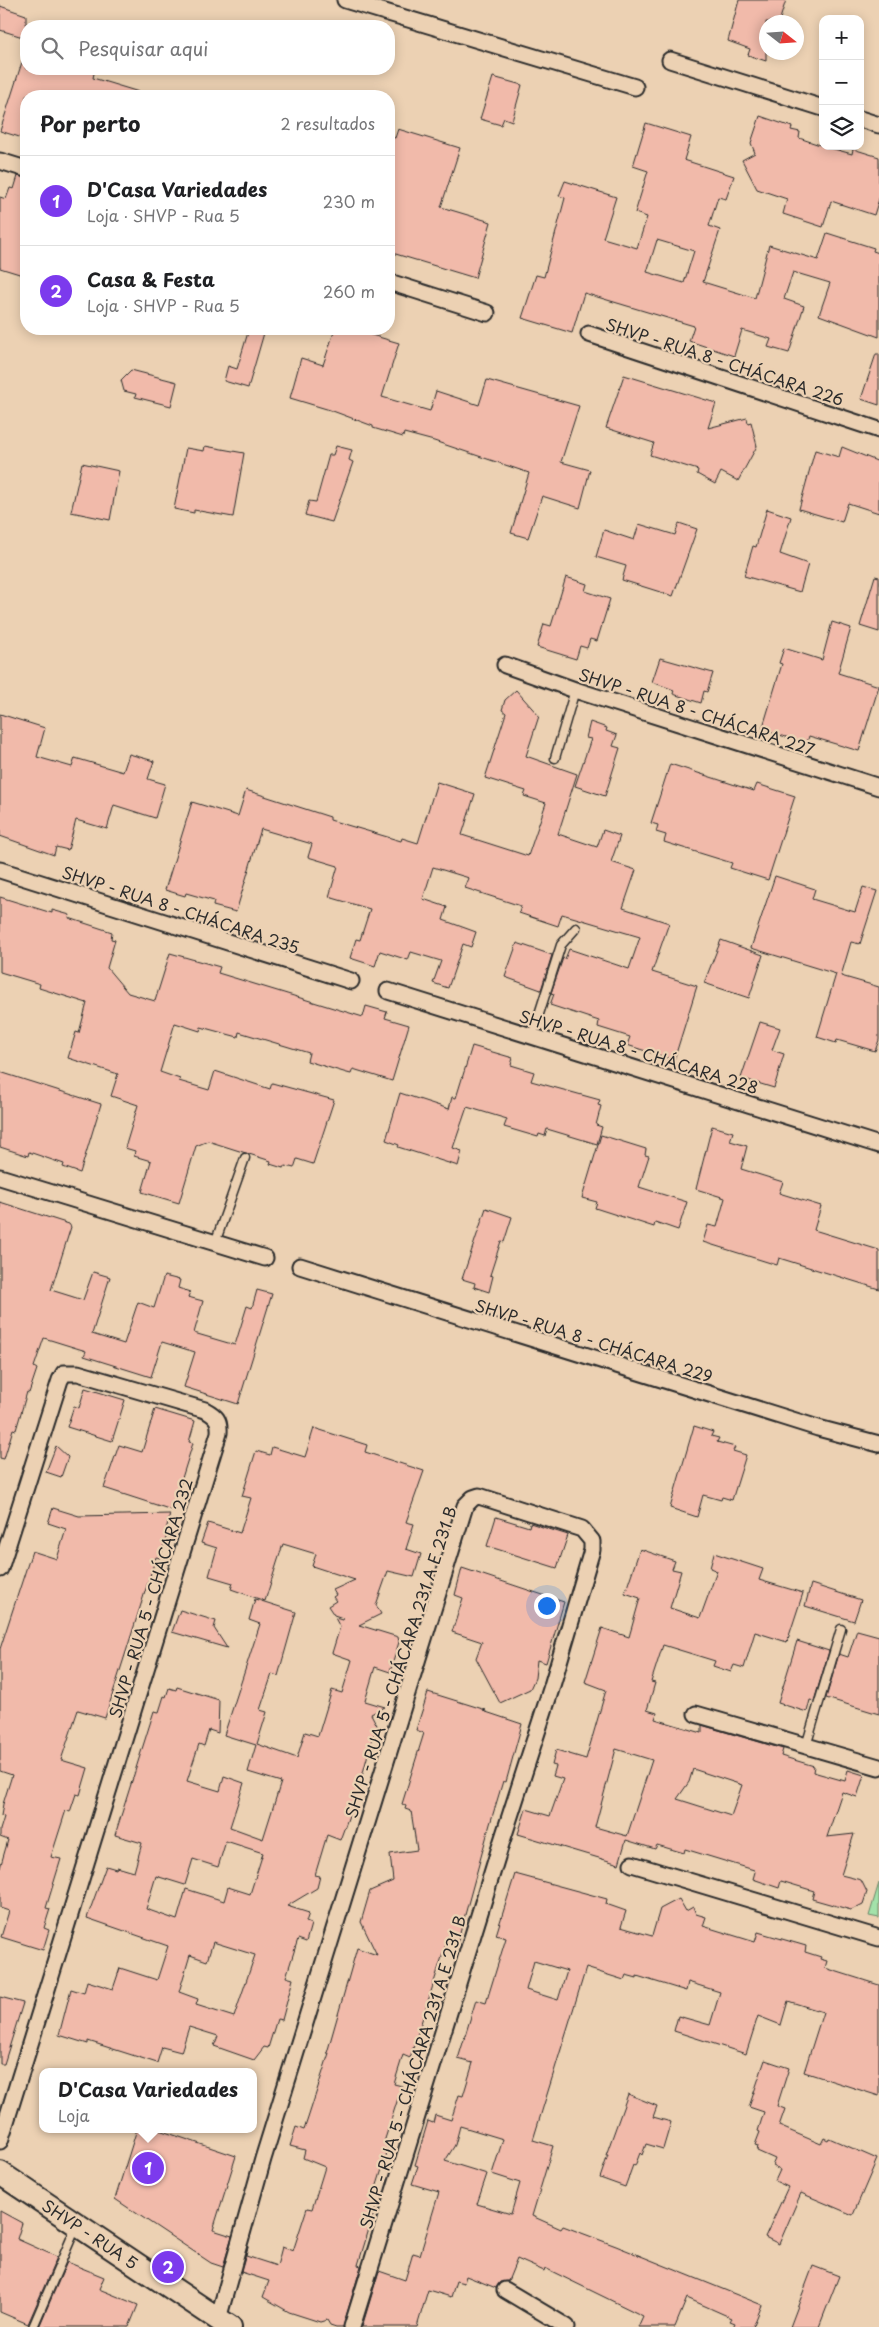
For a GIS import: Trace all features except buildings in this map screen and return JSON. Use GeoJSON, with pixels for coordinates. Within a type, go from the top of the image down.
{"type":"FeatureCollection","features":[{"type":"Feature","properties":{"kind":"street"},"geometry":{"type":"LineString","coordinates":[[345,0],[635,87]]}},
{"type":"Feature","properties":{"kind":"street"},"geometry":{"type":"LineString","coordinates":[[670,60],[819,107]]}},
{"type":"Feature","properties":{"kind":"street"},"geometry":{"type":"LineString","coordinates":[[864,120],[879,125]]}},
{"type":"Feature","properties":{"kind":"street"},"geometry":{"type":"LineString","coordinates":[[0,161],[20,167]]}},
{"type":"Feature","properties":{"kind":"street"},"geometry":{"type":"LineString","coordinates":[[395,284],[487,313]]}},
{"type":"Feature","properties":{"kind":"street","name":"SHVP - RUA 8 - CHÁCARA 226"},"geometry":{"type":"LineString","coordinates":[[589,334],[879,430]]}},
{"type":"Feature","properties":{"kind":"street","name":"SHVP - RUA 8 - CHÁCARA 227"},"geometry":{"type":"LineString","coordinates":[[506,665],[575,690],[879,786]]}},
{"type":"Feature","properties":{"kind":"street","name":"SHVP - RUA 8 - CHÁCARA 235"},"geometry":{"type":"LineString","coordinates":[[0,870],[351,981]]}},
{"type":"Feature","properties":{"kind":"street","name":"SHVP - RUA 8 - CHÁCARA 228"},"geometry":{"type":"LineString","coordinates":[[388,991],[879,1145]]}},
{"type":"Feature","properties":{"kind":"street"},"geometry":{"type":"LineString","coordinates":[[0,1177],[265,1258]]}},
{"type":"Feature","properties":{"kind":"street","name":"SHVP - RUA 8 - CHÁCARA 229"},"geometry":{"type":"LineString","coordinates":[[300,1266],[809,1426],[879,1444]]}},
{"type":"Feature","properties":{"kind":"street","name":"SHVP - RUA 5 - CHÁCARA 232"},"geometry":{"type":"LineString","coordinates":[[0,1569],[60,1380],[64,1373],[78,1373],[205,1410],[216,1416],[220,1424],[220,1433],[0,2141]]}},
{"type":"Feature","properties":{"kind":"street","name":"SHVP - RUA 5 - CHÁCARA 231 A E 231 B"},"geometry":{"type":"LineString","coordinates":[[224,2323],[269,2141],[462,1516],[466,1506],[473,1498],[479,1496],[582,1529],[592,1541],[592,1550],[554,1679],[495,1863],[352,2327]]}},
{"type":"Feature","properties":{"kind":"street"},"geometry":{"type":"LineString","coordinates":[[696,1714],[879,1767]]}},
{"type":"Feature","properties":{"kind":"street"},"geometry":{"type":"LineString","coordinates":[[632,1864],[879,1938]]}},
{"type":"Feature","properties":{"kind":"street","name":"SHVP - RUA 5"},"geometry":{"type":"LineString","coordinates":[[0,2174],[224,2323]]}},
{"type":"Feature","properties":{"kind":"street"},"geometry":{"type":"LineString","coordinates":[[505,2290],[567,2327]]}},
{"type":"Feature","properties":{"kind":"lane"},"geometry":{"type":"LineString","coordinates":[[555,758],[575,690]]}},
{"type":"Feature","properties":{"kind":"lane"},"geometry":{"type":"LineString","coordinates":[[532,1036],[561,945],[576,928]]}},
{"type":"Feature","properties":{"kind":"lane"},"geometry":{"type":"LineString","coordinates":[[215,1243],[245,1158]]}},
{"type":"Feature","properties":{"kind":"lane"},"geometry":{"type":"LineString","coordinates":[[806,1746],[841,1630]]}},
{"type":"Feature","properties":{"kind":"lane"},"geometry":{"type":"LineString","coordinates":[[33,2327],[77,2225]]}},
{"type":"Feature","properties":{"kind":"green space"},"geometry":{"type":"Polygon","coordinates":[[[879,1883],[879,1918],[869,1916],[879,1883]]]}},
{"type":"Feature","properties":{"kind":"place","name":"D'Casa Variedades"},"geometry":{"type":"Point","coordinates":[148,2168]}},
{"type":"Feature","properties":{"kind":"place","name":"Casa & Festa"},"geometry":{"type":"Point","coordinates":[168,2267]}}]}
